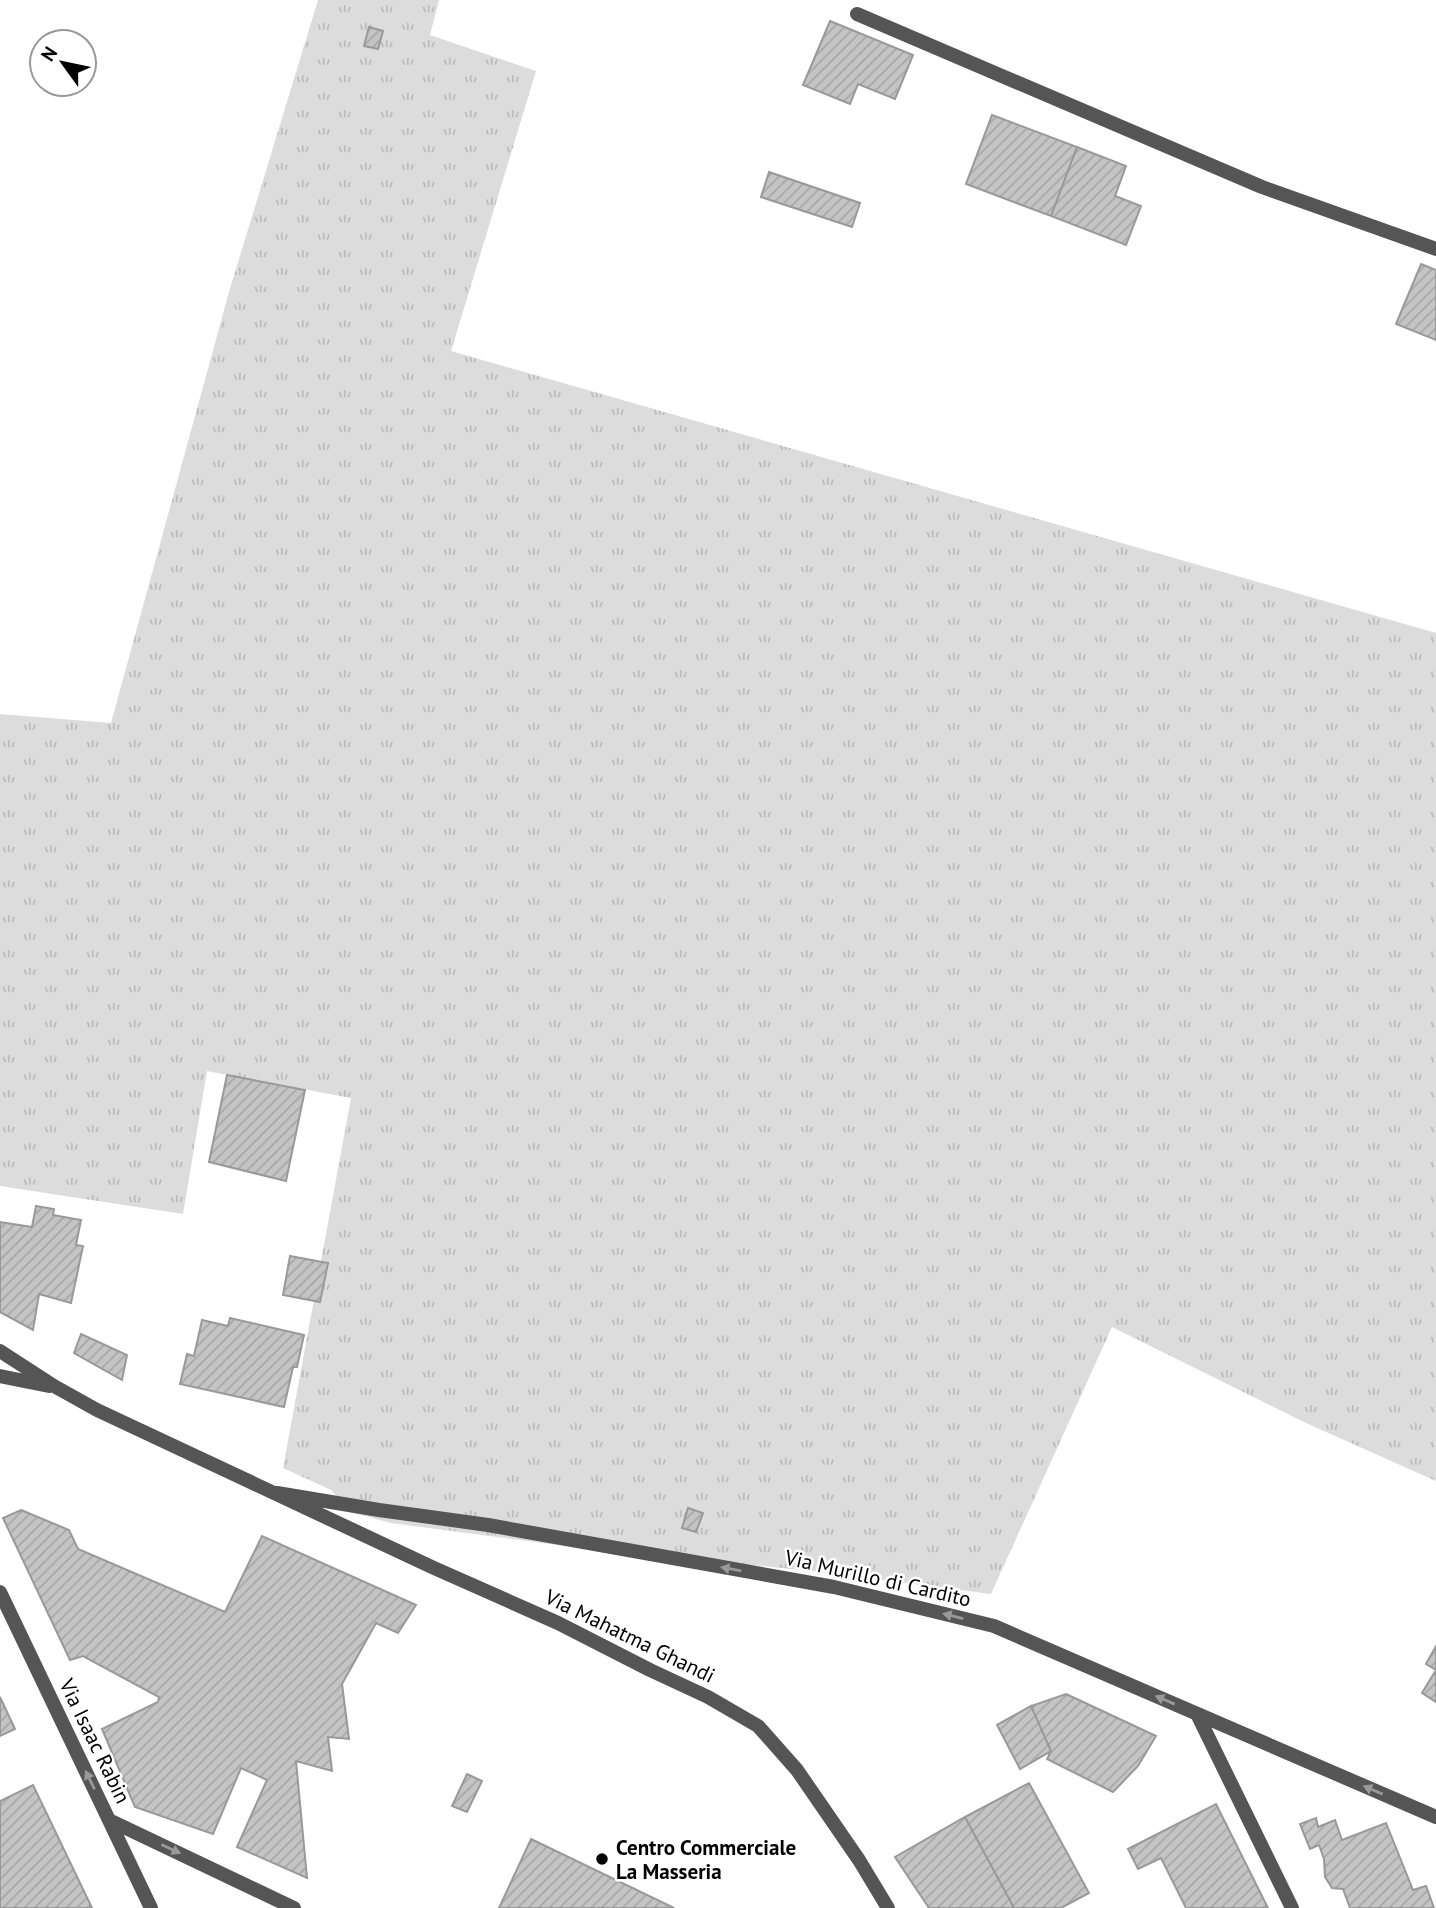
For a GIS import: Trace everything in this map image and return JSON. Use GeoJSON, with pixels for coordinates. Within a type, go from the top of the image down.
{"type":"FeatureCollection","features":[{"type":"Feature","properties":{"kind":"street"},"geometry":{"type":"LineString","coordinates":[[857,14],[1262,187],[1436,249]]}},
{"type":"Feature","properties":{"kind":"street"},"geometry":{"type":"LineString","coordinates":[[0,1351],[54,1387],[277,1493]]}},
{"type":"Feature","properties":{"kind":"street"},"geometry":{"type":"LineString","coordinates":[[0,1376],[54,1387]]}},
{"type":"Feature","properties":{"kind":"street","name":"Via Murillo di Cardito"},"geometry":{"type":"LineString","coordinates":[[277,1493],[488,1525],[834,1587],[994,1626],[1436,1817]]}},
{"type":"Feature","properties":{"kind":"street","name":"Via Mahatma Ghandi"},"geometry":{"type":"LineString","coordinates":[[277,1493],[558,1623],[708,1697],[758,1726],[797,1770],[859,1860],[888,1908]]}},
{"type":"Feature","properties":{"kind":"street","name":"Via Isaac Rabin"},"geometry":{"type":"LineString","coordinates":[[0,1592],[151,1908]]}},
{"type":"Feature","properties":{"kind":"street"},"geometry":{"type":"LineString","coordinates":[[1197,1714],[1292,1908]]}},
{"type":"Feature","properties":{"kind":"street"},"geometry":{"type":"LineString","coordinates":[[109,1820],[294,1908]]}},
{"type":"Feature","properties":{"kind":"green space"},"geometry":{"type":"Polygon","coordinates":[[[318,0],[439,0],[430,35],[536,71],[451,351],[1436,633],[1436,1481],[1306,1423],[1112,1327],[991,1594],[812,1571],[557,1545],[391,1523],[350,1512],[331,1490],[283,1468],[351,1098],[207,1071],[183,1214],[0,1186],[0,714],[111,723],[229,292],[318,0]]]}},
{"type":"Feature","properties":{"kind":"building"},"geometry":{"type":"Polygon","coordinates":[[[830,21],[913,55],[895,99],[858,84],[850,104],[803,85],[830,21]]]}},
{"type":"Feature","properties":{"kind":"building"},"geometry":{"type":"Polygon","coordinates":[[[369,27],[383,31],[378,49],[364,46],[369,27]]]}},
{"type":"Feature","properties":{"kind":"building"},"geometry":{"type":"Polygon","coordinates":[[[992,115],[1077,147],[1051,216],[966,184],[992,115]]]}},
{"type":"Feature","properties":{"kind":"building"},"geometry":{"type":"Polygon","coordinates":[[[1077,147],[1126,166],[1115,196],[1141,206],[1126,245],[1051,216],[1077,147]]]}},
{"type":"Feature","properties":{"kind":"building"},"geometry":{"type":"Polygon","coordinates":[[[769,172],[860,203],[852,227],[761,197],[769,172]]]}},
{"type":"Feature","properties":{"kind":"building"},"geometry":{"type":"Polygon","coordinates":[[[1421,264],[1436,270],[1436,340],[1396,324],[1421,264]]]}},
{"type":"Feature","properties":{"kind":"building"},"geometry":{"type":"Polygon","coordinates":[[[227,1075],[305,1090],[286,1181],[209,1162],[227,1075]]]}},
{"type":"Feature","properties":{"kind":"building"},"geometry":{"type":"Polygon","coordinates":[[[36,1206],[54,1209],[53,1215],[81,1220],[76,1245],[83,1246],[71,1303],[39,1294],[33,1330],[0,1312],[0,1222],[32,1227],[36,1206]]]}},
{"type":"Feature","properties":{"kind":"building"},"geometry":{"type":"Polygon","coordinates":[[[290,1256],[328,1263],[320,1302],[283,1295],[290,1256]]]}},
{"type":"Feature","properties":{"kind":"building"},"geometry":{"type":"Polygon","coordinates":[[[230,1318],[304,1335],[284,1407],[180,1384],[187,1354],[194,1356],[202,1320],[228,1326],[230,1318]]]}},
{"type":"Feature","properties":{"kind":"building"},"geometry":{"type":"Polygon","coordinates":[[[81,1334],[127,1355],[122,1380],[74,1353],[81,1334]]]}},
{"type":"Feature","properties":{"kind":"building"},"geometry":{"type":"Polygon","coordinates":[[[688,1508],[703,1513],[696,1532],[682,1528],[688,1508]]]}},
{"type":"Feature","properties":{"kind":"building"},"geometry":{"type":"Polygon","coordinates":[[[21,1510],[69,1530],[78,1549],[225,1612],[262,1536],[416,1605],[398,1633],[376,1623],[342,1684],[349,1739],[328,1737],[332,1771],[296,1761],[307,1878],[237,1847],[267,1780],[241,1768],[213,1834],[135,1807],[102,1729],[158,1702],[159,1697],[83,1656],[70,1660],[3,1518],[21,1510]]]}},
{"type":"Feature","properties":{"kind":"building"},"geometry":{"type":"Polygon","coordinates":[[[1436,1646],[1436,1670],[1426,1664],[1436,1646]]]}},
{"type":"Feature","properties":{"kind":"building"},"geometry":{"type":"Polygon","coordinates":[[[1436,1670],[1436,1702],[1422,1693],[1436,1670]]]}},
{"type":"Feature","properties":{"kind":"building"},"geometry":{"type":"Polygon","coordinates":[[[1066,1694],[1156,1736],[1138,1766],[1113,1792],[1047,1759],[1051,1751],[1031,1706],[1066,1694]]]}},
{"type":"Feature","properties":{"kind":"building"},"geometry":{"type":"Polygon","coordinates":[[[0,1697],[15,1729],[0,1736],[0,1697]]]}},
{"type":"Feature","properties":{"kind":"building"},"geometry":{"type":"Polygon","coordinates":[[[1031,1706],[1051,1751],[1020,1769],[997,1725],[1031,1706]]]}},
{"type":"Feature","properties":{"kind":"building"},"geometry":{"type":"Polygon","coordinates":[[[467,1774],[482,1781],[467,1812],[452,1806],[467,1774]]]}},
{"type":"Feature","properties":{"kind":"building"},"geometry":{"type":"Polygon","coordinates":[[[1029,1783],[1089,1893],[1061,1908],[1014,1908],[965,1817],[1029,1783]]]}},
{"type":"Feature","properties":{"kind":"building"},"geometry":{"type":"Polygon","coordinates":[[[33,1785],[92,1908],[0,1908],[0,1801],[33,1785]]]}},
{"type":"Feature","properties":{"kind":"building"},"geometry":{"type":"Polygon","coordinates":[[[1216,1804],[1268,1908],[1186,1908],[1161,1858],[1138,1869],[1128,1849],[1216,1804]]]}},
{"type":"Feature","properties":{"kind":"building"},"geometry":{"type":"Polygon","coordinates":[[[965,1817],[1014,1908],[929,1908],[895,1857],[965,1817]]]}},
{"type":"Feature","properties":{"kind":"building"},"geometry":{"type":"Polygon","coordinates":[[[1316,1818],[1318,1827],[1335,1820],[1342,1840],[1386,1823],[1413,1890],[1426,1886],[1434,1908],[1350,1908],[1343,1889],[1332,1888],[1325,1877],[1324,1859],[1319,1845],[1310,1849],[1300,1824],[1316,1818]]]}},
{"type":"Feature","properties":{"kind":"building"},"geometry":{"type":"Polygon","coordinates":[[[531,1839],[674,1908],[499,1908],[531,1839]]]}},
{"type":"Feature","properties":{"kind":"place","name":"Centro Commerciale La Masseria"},"geometry":{"type":"Point","coordinates":[602,1859]}}]}
